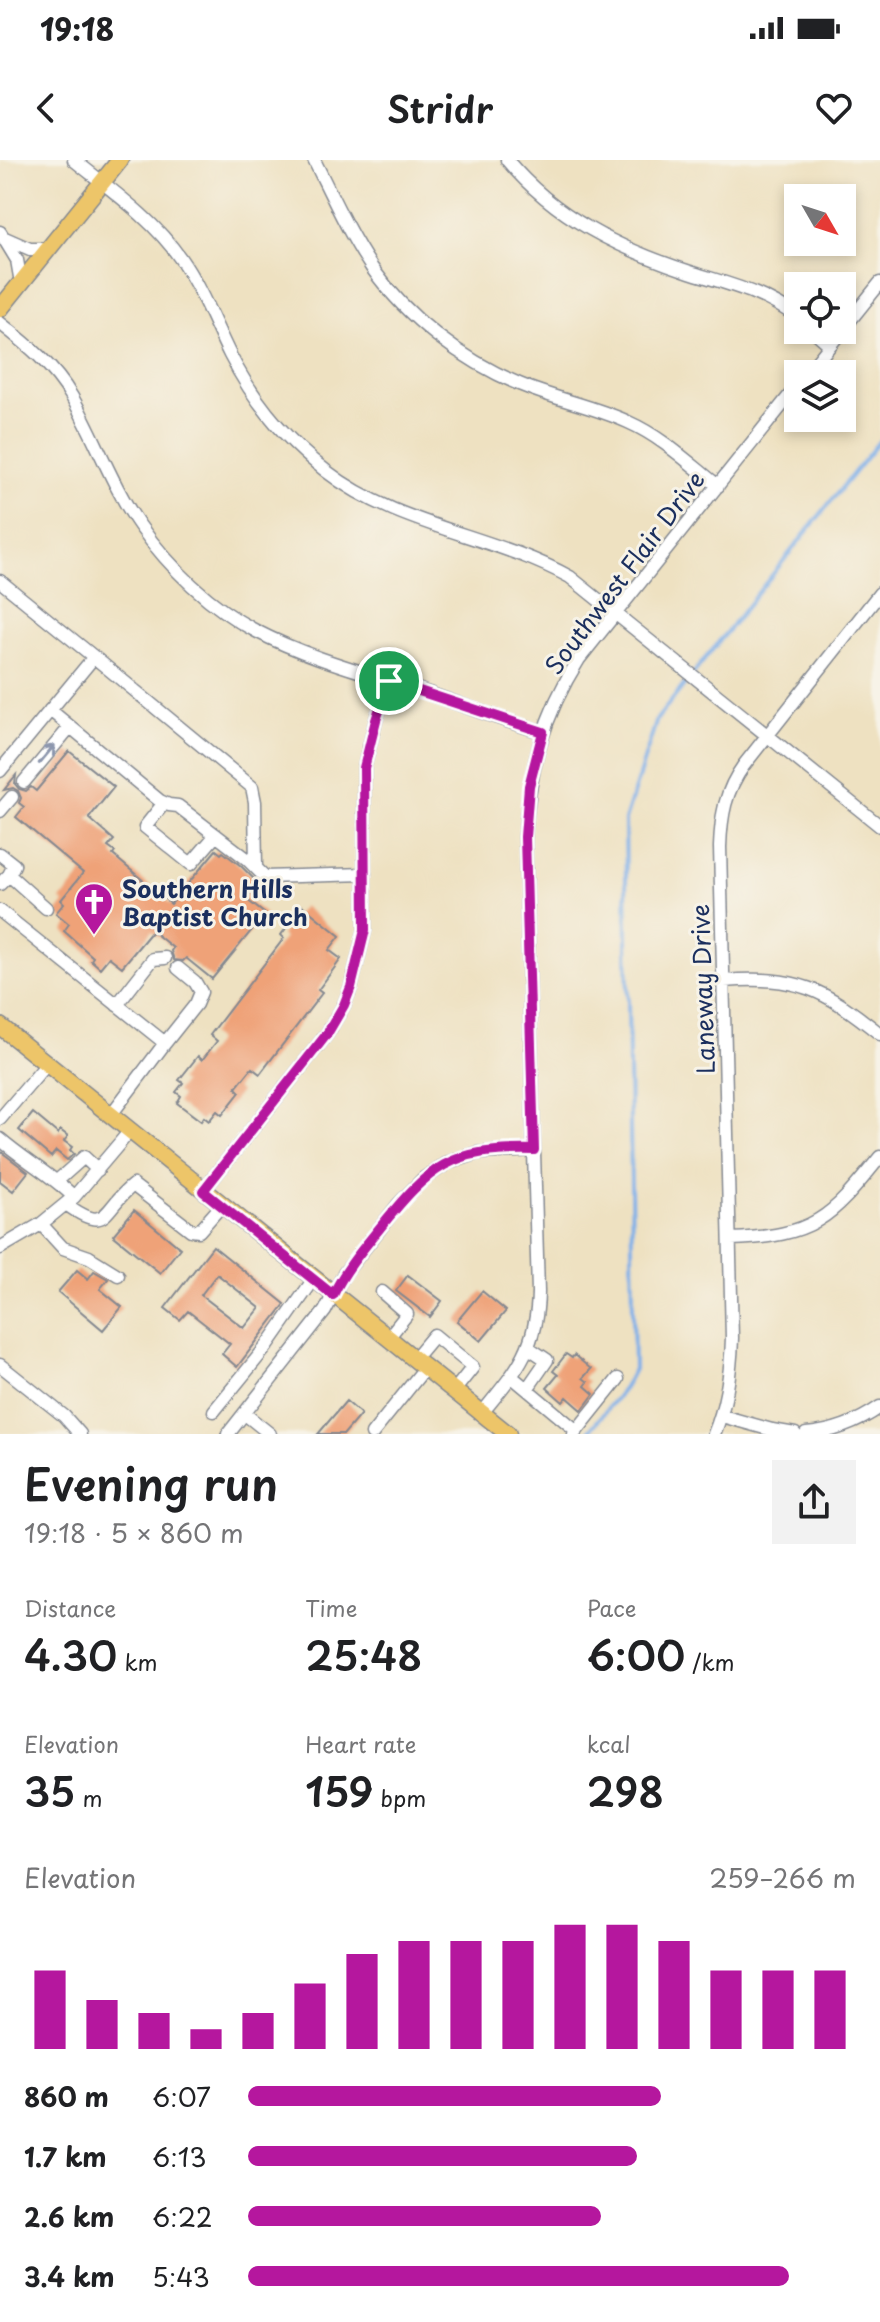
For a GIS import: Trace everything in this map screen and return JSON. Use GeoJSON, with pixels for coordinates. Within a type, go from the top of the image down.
{"type":"FeatureCollection","features":[{"type":"Feature","properties":{"kind":"main road"},"geometry":{"type":"LineString","coordinates":[[0,309],[120,160]]}},
{"type":"Feature","properties":{"kind":"main road"},"geometry":{"type":"LineString","coordinates":[[0,1026],[508,1434]]}},
{"type":"Feature","properties":{"kind":"street"},"geometry":{"type":"LineString","coordinates":[[74,160],[158,231],[179,257],[199,290],[231,357],[254,395],[287,436],[325,470],[368,498],[403,515],[557,570],[586,588],[880,826]]}},
{"type":"Feature","properties":{"kind":"street"},"geometry":{"type":"LineString","coordinates":[[314,160],[372,268],[401,303],[434,334],[469,358],[520,384],[642,429],[718,486]]}},
{"type":"Feature","properties":{"kind":"street"},"geometry":{"type":"LineString","coordinates":[[507,160],[555,207],[604,238],[660,262],[757,294],[784,310]]}},
{"type":"Feature","properties":{"kind":"street"},"geometry":{"type":"LineString","coordinates":[[2,235],[30,249],[48,249]]}},
{"type":"Feature","properties":{"kind":"street"},"geometry":{"type":"LineString","coordinates":[[2,235],[17,260],[21,283]]}},
{"type":"Feature","properties":{"kind":"street"},"geometry":{"type":"LineString","coordinates":[[818,360],[880,283]]}},
{"type":"Feature","properties":{"kind":"street"},"geometry":{"type":"LineString","coordinates":[[0,323],[35,351],[66,387],[130,511],[161,553],[186,580],[217,605],[254,630],[302,651],[543,732]]}},
{"type":"Feature","properties":{"kind":"street","name":"Southwest Flair Drive"},"geometry":{"type":"LineString","coordinates":[[482,1413],[529,1348],[536,1326],[538,1304],[525,837],[529,786],[543,732],[568,676],[784,403]]}},
{"type":"Feature","properties":{"kind":"street"},"geometry":{"type":"LineString","coordinates":[[0,581],[252,787],[256,868]]}},
{"type":"Feature","properties":{"kind":"street","name":"Laneway Drive"},"geometry":{"type":"LineString","coordinates":[[714,1434],[727,1394],[732,1352],[720,847],[722,817],[727,794],[736,775],[877,602]]}},
{"type":"Feature","properties":{"kind":"street"},"geometry":{"type":"LineString","coordinates":[[0,771],[94,657]]}},
{"type":"Feature","properties":{"kind":"street"},"geometry":{"type":"LineString","coordinates":[[203,1191],[319,1044],[344,1005],[365,930],[364,768],[389,681]]}},
{"type":"Feature","properties":{"kind":"street"},"geometry":{"type":"LineString","coordinates":[[50,710],[164,803],[178,806],[268,878],[365,874]]}},
{"type":"Feature","properties":{"kind":"street"},"geometry":{"type":"LineString","coordinates":[[24,782],[70,727]]}},
{"type":"Feature","properties":{"kind":"street"},"geometry":{"type":"LineString","coordinates":[[0,811],[12,797]]}},
{"type":"Feature","properties":{"kind":"street"},"geometry":{"type":"LineString","coordinates":[[164,803],[145,827],[191,864],[216,835]]}},
{"type":"Feature","properties":{"kind":"street"},"geometry":{"type":"LineString","coordinates":[[0,854],[14,865],[4,879],[46,908]]}},
{"type":"Feature","properties":{"kind":"street"},"geometry":{"type":"LineString","coordinates":[[0,911],[165,1043]]}},
{"type":"Feature","properties":{"kind":"street"},"geometry":{"type":"LineString","coordinates":[[117,1005],[153,959],[165,958]]}},
{"type":"Feature","properties":{"kind":"street"},"geometry":{"type":"LineString","coordinates":[[110,1116],[196,1004],[201,992],[195,982],[178,968]]}},
{"type":"Feature","properties":{"kind":"street"},"geometry":{"type":"LineString","coordinates":[[724,981],[768,979],[806,986],[832,998],[880,1034]]}},
{"type":"Feature","properties":{"kind":"street"},"geometry":{"type":"LineString","coordinates":[[0,1119],[47,1064]]}},
{"type":"Feature","properties":{"kind":"street"},"geometry":{"type":"LineString","coordinates":[[0,1248],[41,1224],[70,1201],[129,1132]]}},
{"type":"Feature","properties":{"kind":"street"},"geometry":{"type":"LineString","coordinates":[[0,1139],[57,1181],[86,1218],[96,1219],[105,1215],[133,1185],[191,1230],[199,1231],[221,1206]]}},
{"type":"Feature","properties":{"kind":"street"},"geometry":{"type":"LineString","coordinates":[[228,1434],[319,1319],[344,1274],[399,1204],[423,1179],[453,1160],[478,1153],[534,1150]]}},
{"type":"Feature","properties":{"kind":"street"},"geometry":{"type":"LineString","coordinates":[[57,1181],[84,1157],[98,1170]]}},
{"type":"Feature","properties":{"kind":"street"},"geometry":{"type":"LineString","coordinates":[[731,1239],[775,1236],[815,1223],[843,1202],[880,1157]]}},
{"type":"Feature","properties":{"kind":"street"},"geometry":{"type":"LineString","coordinates":[[41,1224],[63,1248],[89,1257],[118,1275]]}},
{"type":"Feature","properties":{"kind":"street"},"geometry":{"type":"LineString","coordinates":[[214,1411],[267,1346],[314,1279]]}},
{"type":"Feature","properties":{"kind":"street"},"geometry":{"type":"LineString","coordinates":[[382,1292],[407,1314],[388,1338]]}},
{"type":"Feature","properties":{"kind":"street"},"geometry":{"type":"LineString","coordinates":[[372,1434],[420,1364],[434,1335],[473,1367],[454,1391]]}},
{"type":"Feature","properties":{"kind":"street"},"geometry":{"type":"LineString","coordinates":[[527,1389],[547,1360],[529,1348]]}},
{"type":"Feature","properties":{"kind":"street"},"geometry":{"type":"LineString","coordinates":[[0,1365],[71,1422],[80,1434]]}},
{"type":"Feature","properties":{"kind":"street"},"geometry":{"type":"LineString","coordinates":[[511,1376],[576,1432],[618,1379]]}},
{"type":"Feature","properties":{"kind":"street"},"geometry":{"type":"LineString","coordinates":[[806,1434],[843,1427],[880,1407]]}},
{"type":"Feature","properties":{"kind":"street"},"geometry":{"type":"LineString","coordinates":[[245,1414],[270,1434]]}},
{"type":"Feature","properties":{"kind":"street"},"geometry":{"type":"LineString","coordinates":[[722,1416],[795,1434]]}},
{"type":"Feature","properties":{"kind":"building"},"geometry":{"type":"Polygon","coordinates":[[[69,751],[114,787],[89,818],[114,840],[108,847],[115,852],[113,855],[171,904],[216,850],[241,866],[258,883],[246,899],[265,914],[212,979],[186,958],[183,961],[174,960],[173,948],[152,931],[122,967],[109,957],[100,968],[91,960],[93,957],[64,931],[69,924],[56,913],[64,903],[61,900],[83,873],[16,817],[24,807],[19,803],[21,798],[18,791],[13,788],[4,790],[16,775],[15,784],[19,789],[26,791],[31,787],[36,791],[69,751]]]}},
{"type":"Feature","properties":{"kind":"building"},"geometry":{"type":"Polygon","coordinates":[[[303,906],[340,936],[329,950],[341,959],[318,990],[322,993],[260,1074],[252,1068],[236,1088],[240,1092],[222,1115],[217,1111],[209,1121],[204,1117],[201,1121],[177,1103],[181,1096],[176,1092],[183,1083],[179,1080],[198,1056],[202,1060],[217,1041],[210,1035],[284,938],[281,935],[303,906]]]}},
{"type":"Feature","properties":{"kind":"building"},"geometry":{"type":"Polygon","coordinates":[[[33,1113],[58,1134],[60,1130],[68,1136],[64,1141],[72,1147],[70,1150],[74,1154],[67,1160],[56,1151],[51,1157],[19,1130],[33,1113]]]}},
{"type":"Feature","properties":{"kind":"building"},"geometry":{"type":"Polygon","coordinates":[[[0,1151],[28,1172],[13,1191],[0,1181],[0,1151]]]}},
{"type":"Feature","properties":{"kind":"building"},"geometry":{"type":"Polygon","coordinates":[[[134,1210],[180,1248],[160,1273],[113,1235],[134,1210]]]}},
{"type":"Feature","properties":{"kind":"building"},"geometry":{"type":"Polygon","coordinates":[[[213,1246],[285,1304],[237,1367],[222,1354],[230,1344],[188,1311],[180,1320],[165,1308],[213,1246]],[[217,1274],[201,1295],[244,1328],[260,1308],[217,1274]]]}},
{"type":"Feature","properties":{"kind":"building"},"geometry":{"type":"Polygon","coordinates":[[[77,1270],[88,1279],[94,1271],[108,1279],[100,1289],[122,1307],[103,1330],[58,1292],[77,1270]]]}},
{"type":"Feature","properties":{"kind":"building"},"geometry":{"type":"Polygon","coordinates":[[[408,1275],[442,1301],[430,1317],[396,1291],[408,1275]]]}},
{"type":"Feature","properties":{"kind":"building"},"geometry":{"type":"Polygon","coordinates":[[[482,1291],[506,1311],[481,1341],[457,1321],[482,1291]]]}},
{"type":"Feature","properties":{"kind":"building"},"geometry":{"type":"Polygon","coordinates":[[[566,1354],[572,1358],[574,1355],[591,1369],[583,1378],[588,1382],[585,1386],[594,1394],[582,1410],[567,1397],[563,1402],[547,1388],[558,1375],[553,1371],[566,1354]]]}},
{"type":"Feature","properties":{"kind":"building"},"geometry":{"type":"Polygon","coordinates":[[[346,1401],[361,1414],[344,1434],[318,1434],[346,1401]]]}},
{"type":"Feature","properties":{"kind":"waterway"},"geometry":{"type":"LineString","coordinates":[[587,1434],[624,1388],[634,1369],[625,820],[657,719],[880,440]]}},
{"type":"Feature","properties":{"kind":"place","name":"Southern Hills Baptist Church"},"geometry":{"type":"Point","coordinates":[94,936]}},
{"type":"Feature","properties":{"kind":"route"},"geometry":{"type":"LineString","coordinates":[[389,681],[543,732],[529,786],[525,837],[534,1150],[478,1153],[440,1166],[399,1204],[344,1274],[333,1295],[203,1191],[327,1034],[351,987],[365,930],[364,768],[389,681]]}}]}
